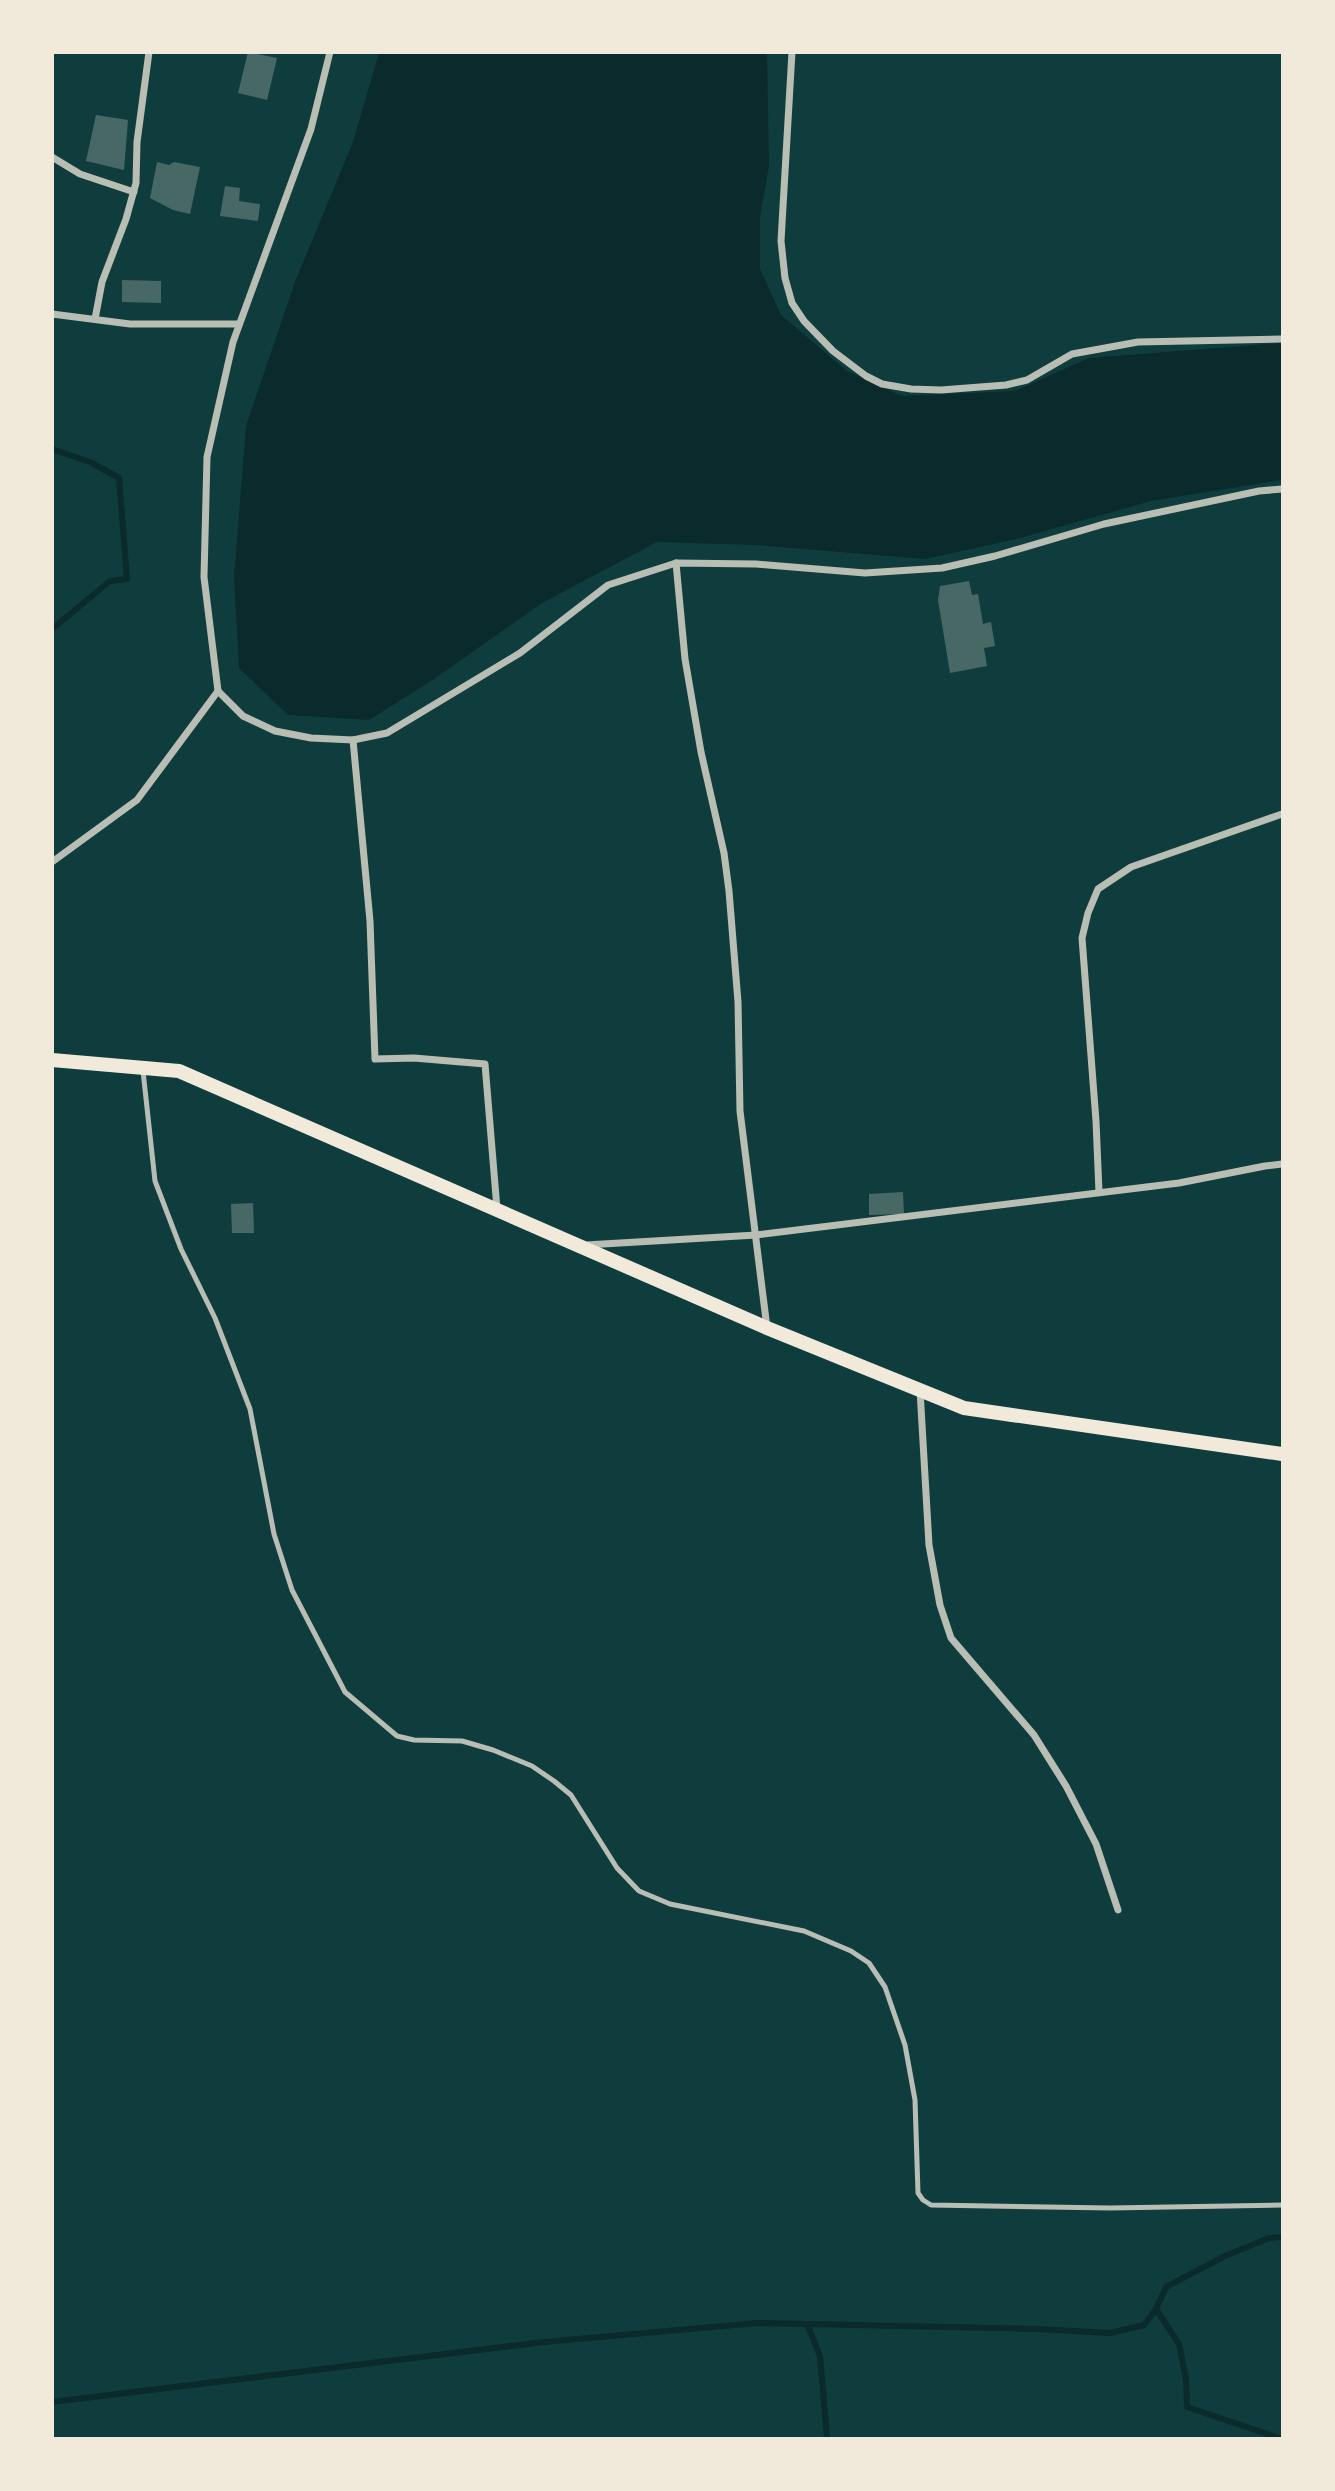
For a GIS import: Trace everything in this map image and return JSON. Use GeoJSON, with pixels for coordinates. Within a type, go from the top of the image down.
{"type":"FeatureCollection","features":[{"type":"Feature","properties":{"kind":"main road"},"geometry":{"type":"LineString","coordinates":[[52,1060],[179,1071],[767,1328],[964,1408],[1283,1454]]}},
{"type":"Feature","properties":{"kind":"street"},"geometry":{"type":"LineString","coordinates":[[96,320],[102,282],[126,219],[136,183],[137,142],[149,52]]}},
{"type":"Feature","properties":{"kind":"street"},"geometry":{"type":"LineString","coordinates":[[330,52],[311,129],[233,342],[207,457],[204,577],[218,691],[243,716],[275,730],[311,738],[353,740],[387,733],[520,653],[608,585],[676,563],[756,564],[865,573],[942,568],[995,556],[1104,524],[1259,491],[1283,489]]}},
{"type":"Feature","properties":{"kind":"street"},"geometry":{"type":"LineString","coordinates":[[792,52],[781,241],[785,278],[792,303],[803,321],[833,351],[866,376],[882,384],[921,389],[1006,385],[1027,380],[1072,354],[1138,342],[1283,339]]}},
{"type":"Feature","properties":{"kind":"street"},"geometry":{"type":"LineString","coordinates":[[52,157],[80,174],[134,192]]}},
{"type":"Feature","properties":{"kind":"street"},"geometry":{"type":"LineString","coordinates":[[52,314],[130,324],[239,324]]}},
{"type":"Feature","properties":{"kind":"street"},"geometry":{"type":"LineString","coordinates":[[676,563],[685,659],[729,891],[738,1002],[740,1111],[767,1328]]}},
{"type":"Feature","properties":{"kind":"street"},"geometry":{"type":"LineString","coordinates":[[52,862],[138,800],[218,691]]}},
{"type":"Feature","properties":{"kind":"street"},"geometry":{"type":"LineString","coordinates":[[353,740],[370,921],[375,1059],[414,1058],[485,1064],[497,1209]]}},
{"type":"Feature","properties":{"kind":"street"},"geometry":{"type":"LineString","coordinates":[[1099,1192],[1082,938],[1088,913],[1098,890],[1131,867],[1283,814]]}},
{"type":"Feature","properties":{"kind":"street"},"geometry":{"type":"LineString","coordinates":[[578,1245],[756,1235],[1178,1183],[1283,1164]]}},
{"type":"Feature","properties":{"kind":"street"},"geometry":{"type":"LineString","coordinates":[[920,1390],[929,1545],[940,1605],[951,1638],[1034,1735],[1066,1786],[1096,1844],[1118,1910]]}},
{"type":"Feature","properties":{"kind":"lane"},"geometry":{"type":"LineString","coordinates":[[143,1068],[155,1181],[181,1249],[215,1318],[250,1409],[274,1534],[292,1590],[345,1692],[397,1736],[414,1740],[461,1741],[533,1766],[571,1795],[617,1868],[639,1891],[681,1907],[803,1931],[851,1951],[869,1963],[885,1987],[905,2045],[915,2100],[918,2193],[931,2205],[1110,2208],[1283,2205]]}},
{"type":"Feature","properties":{"kind":"water"},"geometry":{"type":"Polygon","coordinates":[[[379,53],[767,53],[769,166],[760,216],[760,269],[781,315],[847,371],[902,396],[1015,391],[1089,358],[1282,343],[1282,480],[1151,501],[1020,538],[925,559],[756,545],[657,542],[542,603],[434,679],[369,720],[288,715],[239,668],[234,578],[246,426],[295,282],[353,142],[379,53]]]}},
{"type":"Feature","properties":{"kind":"building"},"geometry":{"type":"Polygon","coordinates":[[[248,52],[277,58],[267,100],[238,93],[248,52]]]}},
{"type":"Feature","properties":{"kind":"building"},"geometry":{"type":"Polygon","coordinates":[[[96,115],[128,120],[124,170],[86,161],[96,115]]]}},
{"type":"Feature","properties":{"kind":"building"},"geometry":{"type":"Polygon","coordinates":[[[157,162],[200,167],[190,214],[173,210],[150,198],[157,162]]]}},
{"type":"Feature","properties":{"kind":"building"},"geometry":{"type":"Polygon","coordinates":[[[225,186],[240,188],[239,201],[260,204],[258,221],[220,216],[225,186]]]}},
{"type":"Feature","properties":{"kind":"building"},"geometry":{"type":"Polygon","coordinates":[[[122,280],[161,281],[161,303],[122,302],[122,280]]]}},
{"type":"Feature","properties":{"kind":"building"},"geometry":{"type":"Polygon","coordinates":[[[969,581],[972,595],[978,594],[983,624],[991,622],[995,646],[984,648],[987,666],[950,673],[938,600],[940,586],[969,581]]]}},
{"type":"Feature","properties":{"kind":"building"},"geometry":{"type":"Polygon","coordinates":[[[903,1192],[904,1214],[869,1215],[869,1194],[903,1192]]]}},
{"type":"Feature","properties":{"kind":"building"},"geometry":{"type":"Polygon","coordinates":[[[253,1203],[254,1233],[232,1233],[231,1204],[253,1203]]]}},
{"type":"Feature","properties":{"kind":"waterway"},"geometry":{"type":"LineString","coordinates":[[52,449],[90,462],[119,478],[127,579],[110,581],[52,629]]}},
{"type":"Feature","properties":{"kind":"waterway"},"geometry":{"type":"LineString","coordinates":[[52,2402],[544,2342],[757,2323],[1110,2333],[1144,2325],[1156,2309],[1166,2287],[1225,2256],[1269,2238],[1282,2237]]}},
{"type":"Feature","properties":{"kind":"waterway"},"geometry":{"type":"LineString","coordinates":[[1156,2309],[1179,2344],[1186,2379],[1187,2407],[1279,2438]]}},
{"type":"Feature","properties":{"kind":"waterway"},"geometry":{"type":"LineString","coordinates":[[807,2324],[820,2356],[827,2438]]}}]}
